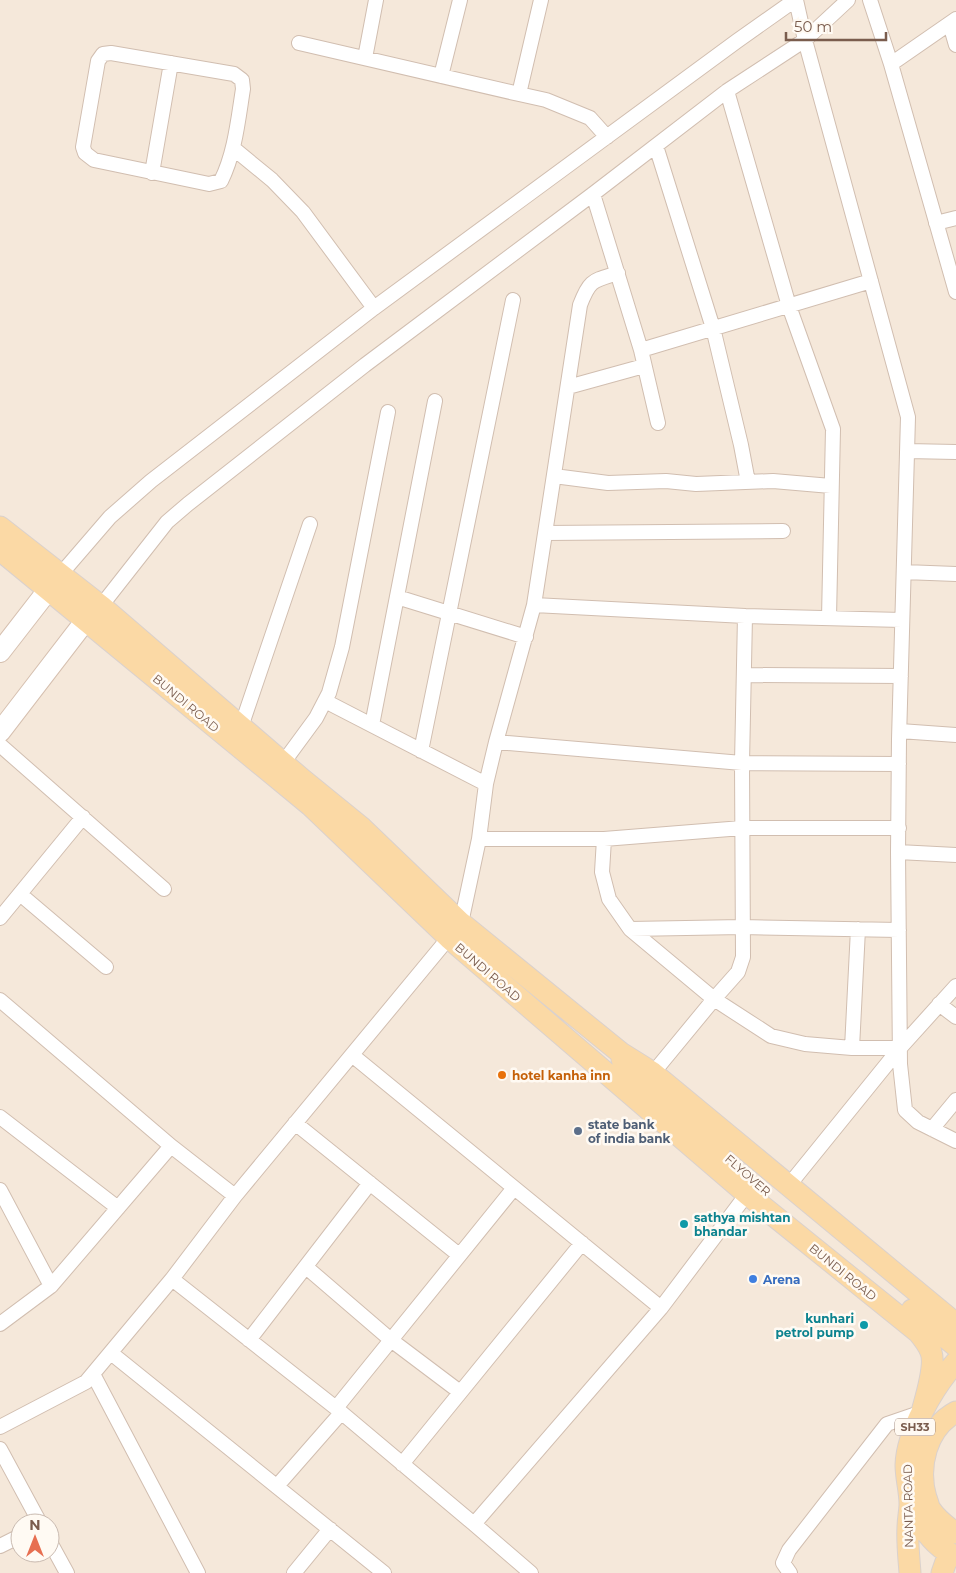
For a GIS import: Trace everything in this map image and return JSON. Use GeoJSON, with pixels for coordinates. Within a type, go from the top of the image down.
{"type":"FeatureCollection","features":[{"type":"Feature","properties":{"kind":"main road","name":"BUNDI ROAD"},"geometry":{"type":"LineString","coordinates":[[0,527],[54,582]]}},
{"type":"Feature","properties":{"kind":"main road","name":"BUNDI ROAD"},"geometry":{"type":"LineString","coordinates":[[0,550],[54,582],[242,727],[362,828],[455,931],[621,1053],[650,1081],[789,1185],[956,1324]]}},
{"type":"Feature","properties":{"kind":"main road","name":"BUNDI ROAD"},"geometry":{"type":"LineString","coordinates":[[94,613],[455,931],[747,1194],[918,1332],[932,1354],[932,1365],[922,1412]]}},
{"type":"Feature","properties":{"kind":"main road","name":"FLYOVER"},"geometry":{"type":"LineString","coordinates":[[650,1081],[778,1201],[956,1346]]}},
{"type":"Feature","properties":{"kind":"main road","name":"NANTA ROAD"},"geometry":{"type":"LineString","coordinates":[[910,1573],[908,1528],[910,1503],[906,1464],[910,1442],[922,1412],[956,1362]]}},
{"type":"Feature","properties":{"kind":"main road"},"geometry":{"type":"LineString","coordinates":[[922,1412],[943,1392],[956,1384]]}},
{"type":"Feature","properties":{"kind":"main road"},"geometry":{"type":"LineString","coordinates":[[956,1412],[944,1420],[932,1438],[924,1458],[922,1471],[923,1488],[930,1508],[948,1528],[956,1533]]}},
{"type":"Feature","properties":{"kind":"main road"},"geometry":{"type":"LineString","coordinates":[[910,1503],[917,1520],[949,1561]]}},
{"type":"Feature","properties":{"kind":"street"},"geometry":{"type":"LineString","coordinates":[[365,58],[376,0]]}},
{"type":"Feature","properties":{"kind":"street"},"geometry":{"type":"LineString","coordinates":[[441,76],[460,0]]}},
{"type":"Feature","properties":{"kind":"street"},"geometry":{"type":"LineString","coordinates":[[519,94],[541,0]]}},
{"type":"Feature","properties":{"kind":"street"},"geometry":{"type":"LineString","coordinates":[[0,732],[168,522],[188,504],[365,365],[727,91],[805,40],[848,0]]}},
{"type":"Feature","properties":{"kind":"street"},"geometry":{"type":"LineString","coordinates":[[870,0],[891,64],[956,292]]}},
{"type":"Feature","properties":{"kind":"street"},"geometry":{"type":"LineString","coordinates":[[0,652],[54,582],[110,518],[151,482],[374,308],[736,41],[796,2],[908,417],[899,764],[900,1064],[905,1110],[918,1122],[956,1141]]}},
{"type":"Feature","properties":{"kind":"street"},"geometry":{"type":"LineString","coordinates":[[891,64],[953,21],[956,45]]}},
{"type":"Feature","properties":{"kind":"street"},"geometry":{"type":"LineString","coordinates":[[299,43],[546,100],[590,118],[607,137]]}},
{"type":"Feature","properties":{"kind":"street"},"geometry":{"type":"LineString","coordinates":[[111,53],[234,74],[242,80],[243,89],[233,148],[221,181],[209,184],[94,160],[85,153],[83,147],[98,61],[103,54],[111,53]]}},
{"type":"Feature","properties":{"kind":"street"},"geometry":{"type":"LineString","coordinates":[[152,173],[171,63]]}},
{"type":"Feature","properties":{"kind":"street"},"geometry":{"type":"LineString","coordinates":[[727,91],[789,306],[832,429],[829,618]]}},
{"type":"Feature","properties":{"kind":"street"},"geometry":{"type":"LineString","coordinates":[[656,146],[714,328],[748,482]]}},
{"type":"Feature","properties":{"kind":"street"},"geometry":{"type":"LineString","coordinates":[[233,148],[272,180],[303,212],[374,308]]}},
{"type":"Feature","properties":{"kind":"street"},"geometry":{"type":"LineString","coordinates":[[593,194],[641,350],[658,423]]}},
{"type":"Feature","properties":{"kind":"street"},"geometry":{"type":"LineString","coordinates":[[936,223],[956,218]]}},
{"type":"Feature","properties":{"kind":"street"},"geometry":{"type":"LineString","coordinates":[[0,1427],[86,1382],[172,1279],[235,1196],[455,931],[479,839],[486,784],[496,742],[534,605],[580,305],[586,290],[594,280],[618,273]]}},
{"type":"Feature","properties":{"kind":"street"},"geometry":{"type":"LineString","coordinates":[[641,350],[871,281]]}},
{"type":"Feature","properties":{"kind":"street"},"geometry":{"type":"LineString","coordinates":[[421,751],[512,300]]}},
{"type":"Feature","properties":{"kind":"street"},"geometry":{"type":"LineString","coordinates":[[568,387],[644,366]]}},
{"type":"Feature","properties":{"kind":"street"},"geometry":{"type":"LineString","coordinates":[[372,725],[434,401]]}},
{"type":"Feature","properties":{"kind":"street"},"geometry":{"type":"LineString","coordinates":[[283,763],[316,718],[329,693],[342,647],[388,412]]}},
{"type":"Feature","properties":{"kind":"street"},"geometry":{"type":"LineString","coordinates":[[907,451],[956,452]]}},
{"type":"Feature","properties":{"kind":"street"},"geometry":{"type":"LineString","coordinates":[[554,476],[608,483],[666,481],[696,484],[773,481],[831,486]]}},
{"type":"Feature","properties":{"kind":"street"},"geometry":{"type":"LineString","coordinates":[[242,727],[310,524]]}},
{"type":"Feature","properties":{"kind":"street"},"geometry":{"type":"LineString","coordinates":[[546,533],[783,531]]}},
{"type":"Feature","properties":{"kind":"street"},"geometry":{"type":"LineString","coordinates":[[904,572],[956,574]]}},
{"type":"Feature","properties":{"kind":"street"},"geometry":{"type":"LineString","coordinates":[[396,597],[526,637]]}},
{"type":"Feature","properties":{"kind":"street"},"geometry":{"type":"LineString","coordinates":[[534,605],[745,616],[902,620]]}},
{"type":"Feature","properties":{"kind":"street"},"geometry":{"type":"LineString","coordinates":[[650,1081],[714,999],[738,972],[743,957],[742,763],[745,616]]}},
{"type":"Feature","properties":{"kind":"street"},"geometry":{"type":"LineString","coordinates":[[744,675],[901,676]]}},
{"type":"Feature","properties":{"kind":"street"},"geometry":{"type":"LineString","coordinates":[[325,701],[486,784]]}},
{"type":"Feature","properties":{"kind":"street"},"geometry":{"type":"LineString","coordinates":[[900,731],[956,735]]}},
{"type":"Feature","properties":{"kind":"street"},"geometry":{"type":"LineString","coordinates":[[496,742],[742,763],[899,764]]}},
{"type":"Feature","properties":{"kind":"street"},"geometry":{"type":"LineString","coordinates":[[0,744],[164,889]]}},
{"type":"Feature","properties":{"kind":"street"},"geometry":{"type":"LineString","coordinates":[[0,918],[83,817]]}},
{"type":"Feature","properties":{"kind":"street"},"geometry":{"type":"LineString","coordinates":[[479,839],[604,839],[742,828],[899,828]]}},
{"type":"Feature","properties":{"kind":"street"},"geometry":{"type":"LineString","coordinates":[[604,839],[602,872],[609,899],[630,929],[714,999],[771,1036],[805,1044],[852,1048],[900,1048]]}},
{"type":"Feature","properties":{"kind":"street"},"geometry":{"type":"LineString","coordinates":[[898,852],[956,855]]}},
{"type":"Feature","properties":{"kind":"street"},"geometry":{"type":"LineString","coordinates":[[20,894],[106,967]]}},
{"type":"Feature","properties":{"kind":"street"},"geometry":{"type":"LineString","coordinates":[[630,929],[742,927],[899,930]]}},
{"type":"Feature","properties":{"kind":"street"},"geometry":{"type":"LineString","coordinates":[[852,1048],[858,929]]}},
{"type":"Feature","properties":{"kind":"street"},"geometry":{"type":"LineString","coordinates":[[789,1185],[900,1048],[956,986]]}},
{"type":"Feature","properties":{"kind":"street"},"geometry":{"type":"LineString","coordinates":[[0,1000],[171,1146],[235,1196]]}},
{"type":"Feature","properties":{"kind":"street"},"geometry":{"type":"LineString","coordinates":[[939,1004],[956,1017]]}},
{"type":"Feature","properties":{"kind":"street"},"geometry":{"type":"LineString","coordinates":[[352,1055],[660,1308]]}},
{"type":"Feature","properties":{"kind":"street"},"geometry":{"type":"LineString","coordinates":[[932,1129],[956,1100]]}},
{"type":"Feature","properties":{"kind":"street"},"geometry":{"type":"LineString","coordinates":[[0,1117],[118,1208]]}},
{"type":"Feature","properties":{"kind":"street"},"geometry":{"type":"LineString","coordinates":[[295,1123],[459,1255]]}},
{"type":"Feature","properties":{"kind":"street"},"geometry":{"type":"LineString","coordinates":[[0,1324],[51,1286],[171,1146]]}},
{"type":"Feature","properties":{"kind":"street"},"geometry":{"type":"LineString","coordinates":[[249,1340],[370,1183]]}},
{"type":"Feature","properties":{"kind":"street"},"geometry":{"type":"LineString","coordinates":[[277,1486],[391,1340],[514,1188]]}},
{"type":"Feature","properties":{"kind":"street"},"geometry":{"type":"LineString","coordinates":[[0,1190],[51,1286]]}},
{"type":"Feature","properties":{"kind":"street"},"geometry":{"type":"LineString","coordinates":[[474,1524],[660,1308],[747,1194]]}},
{"type":"Feature","properties":{"kind":"street"},"geometry":{"type":"LineString","coordinates":[[402,1464],[582,1243]]}},
{"type":"Feature","properties":{"kind":"street"},"geometry":{"type":"LineString","coordinates":[[306,1267],[391,1340],[460,1392]]}},
{"type":"Feature","properties":{"kind":"street"},"geometry":{"type":"LineString","coordinates":[[172,1279],[338,1410],[474,1524],[525,1571]]}},
{"type":"Feature","properties":{"kind":"street"},"geometry":{"type":"LineString","coordinates":[[111,1353],[384,1573]]}},
{"type":"Feature","properties":{"kind":"street"},"geometry":{"type":"LineString","coordinates":[[92,1374],[198,1573]]}},
{"type":"Feature","properties":{"kind":"street"},"geometry":{"type":"LineString","coordinates":[[790,1573],[783,1563],[789,1550],[887,1424],[922,1412]]}},
{"type":"Feature","properties":{"kind":"street"},"geometry":{"type":"LineString","coordinates":[[0,1449],[35,1513]]}},
{"type":"Feature","properties":{"kind":"street"},"geometry":{"type":"LineString","coordinates":[[294,1573],[330,1529]]}},
{"type":"Feature","properties":{"kind":"street"},"geometry":{"type":"LineString","coordinates":[[60,1560],[67,1573]]}},
{"type":"Feature","properties":{"kind":"shaded area"},"geometry":{"type":"Polygon","coordinates":[[[0,0],[956,0],[956,1573],[0,1573],[0,0]]]}},
{"type":"Feature","properties":{"kind":"place","name":"hotel kanha inn"},"geometry":{"type":"Point","coordinates":[502,1075]}},
{"type":"Feature","properties":{"kind":"place","name":"state bank of india bank"},"geometry":{"type":"Point","coordinates":[578,1131]}},
{"type":"Feature","properties":{"kind":"place","name":"sathya mishtan bhandar"},"geometry":{"type":"Point","coordinates":[684,1224]}},
{"type":"Feature","properties":{"kind":"place","name":"Arena"},"geometry":{"type":"Point","coordinates":[753,1279]}},
{"type":"Feature","properties":{"kind":"place","name":"kunhari petrol pump"},"geometry":{"type":"Point","coordinates":[864,1325]}}]}
